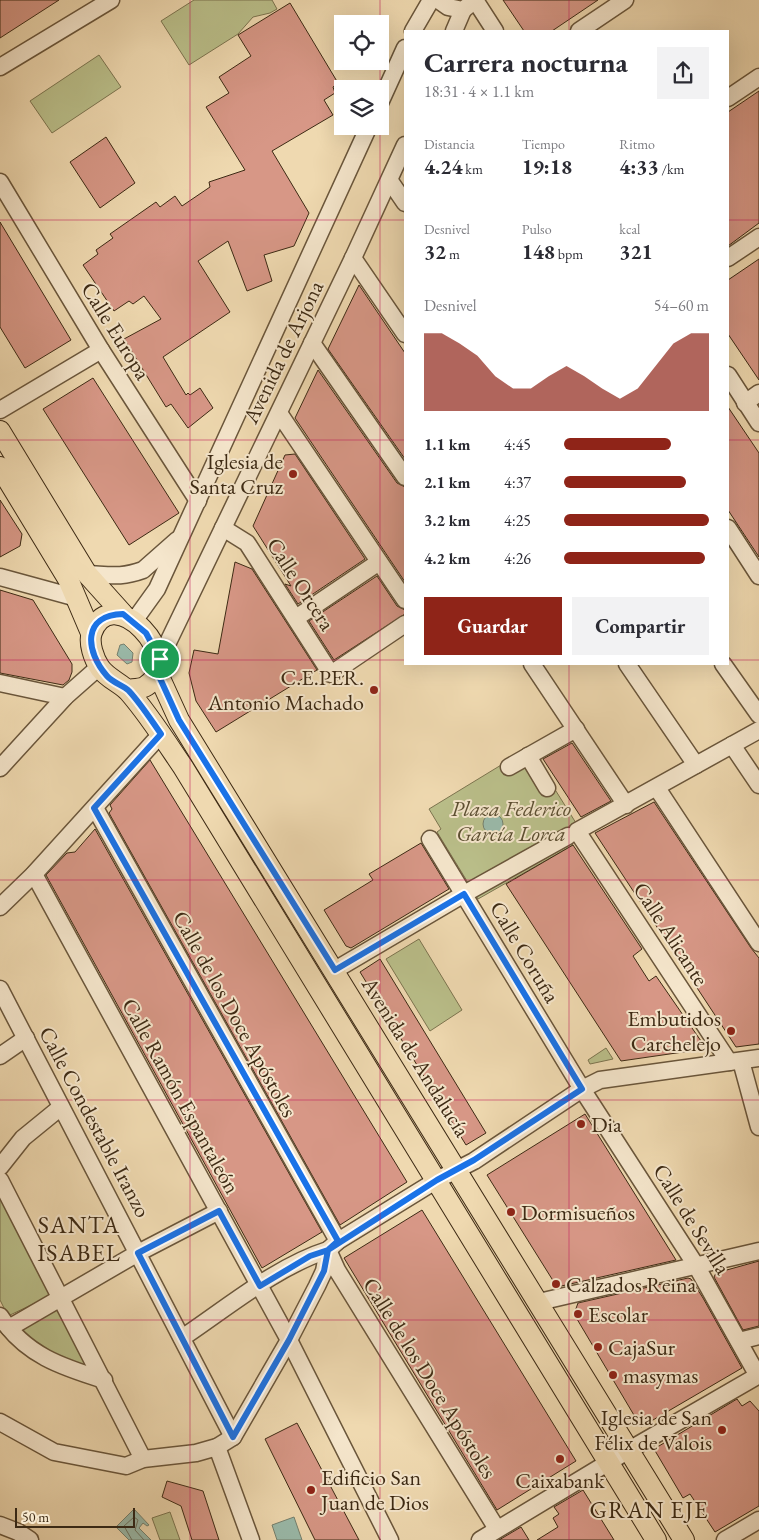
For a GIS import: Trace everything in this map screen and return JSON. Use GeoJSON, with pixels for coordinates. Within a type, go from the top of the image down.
{"type":"FeatureCollection","features":[{"type":"Feature","properties":{"kind":"main road"},"geometry":{"type":"LineString","coordinates":[[0,431],[87,574],[128,618],[146,633],[159,667],[146,687],[128,690],[109,678],[99,667],[91,650],[91,633],[68,578],[0,466]]}},
{"type":"Feature","properties":{"kind":"main road"},"geometry":{"type":"LineString","coordinates":[[91,633],[99,621],[109,614],[128,618]]}},
{"type":"Feature","properties":{"kind":"main road","name":"Avenida de Andalucía"},"geometry":{"type":"LineString","coordinates":[[159,667],[179,720],[335,970],[684,1540]]}},
{"type":"Feature","properties":{"kind":"main road","name":"Avenida de Andalucía"},"geometry":{"type":"LineString","coordinates":[[128,690],[161,734],[437,1180],[656,1540]]}},
{"type":"Feature","properties":{"kind":"street"},"geometry":{"type":"LineString","coordinates":[[414,30],[431,0]]}},
{"type":"Feature","properties":{"kind":"street"},"geometry":{"type":"LineString","coordinates":[[438,0],[448,7],[471,3]]}},
{"type":"Feature","properties":{"kind":"street"},"geometry":{"type":"LineString","coordinates":[[580,30],[625,0]]}},
{"type":"Feature","properties":{"kind":"street"},"geometry":{"type":"LineString","coordinates":[[0,67],[103,2]]}},
{"type":"Feature","properties":{"kind":"street"},"geometry":{"type":"LineString","coordinates":[[455,30],[471,3]]}},
{"type":"Feature","properties":{"kind":"street"},"geometry":{"type":"LineString","coordinates":[[471,3],[495,30]]}},
{"type":"Feature","properties":{"kind":"street"},"geometry":{"type":"LineString","coordinates":[[389,83],[404,50]]}},
{"type":"Feature","properties":{"kind":"street"},"geometry":{"type":"LineString","coordinates":[[729,97],[759,77]]}},
{"type":"Feature","properties":{"kind":"street","name":"Avenida de Arjona"},"geometry":{"type":"LineString","coordinates":[[128,618],[157,589],[366,135]]}},
{"type":"Feature","properties":{"kind":"street","name":"Avenida de Arjona"},"geometry":{"type":"LineString","coordinates":[[159,667],[223,528],[390,181],[404,147]]}},
{"type":"Feature","properties":{"kind":"street"},"geometry":{"type":"LineString","coordinates":[[390,181],[404,202]]}},
{"type":"Feature","properties":{"kind":"street","name":"Calle Europa"},"geometry":{"type":"LineString","coordinates":[[0,182],[101,350],[198,501]]}},
{"type":"Feature","properties":{"kind":"street"},"geometry":{"type":"LineString","coordinates":[[729,257],[759,237]]}},
{"type":"Feature","properties":{"kind":"street"},"geometry":{"type":"LineString","coordinates":[[353,258],[404,333]]}},
{"type":"Feature","properties":{"kind":"street"},"geometry":{"type":"LineString","coordinates":[[312,343],[404,476]]}},
{"type":"Feature","properties":{"kind":"street"},"geometry":{"type":"LineString","coordinates":[[0,410],[101,350]]}},
{"type":"Feature","properties":{"kind":"street"},"geometry":{"type":"LineString","coordinates":[[729,377],[759,423]]}},
{"type":"Feature","properties":{"kind":"street"},"geometry":{"type":"LineString","coordinates":[[745,403],[759,393]]}},
{"type":"Feature","properties":{"kind":"street"},"geometry":{"type":"LineString","coordinates":[[279,413],[404,599]]}},
{"type":"Feature","properties":{"kind":"street","name":"Calle Orcera"},"geometry":{"type":"LineString","coordinates":[[223,528],[247,542],[331,674],[404,625]]}},
{"type":"Feature","properties":{"kind":"street"},"geometry":{"type":"LineString","coordinates":[[729,530],[759,576]]}},
{"type":"Feature","properties":{"kind":"street"},"geometry":{"type":"LineString","coordinates":[[87,574],[124,576],[138,572],[143,570],[180,537]]}},
{"type":"Feature","properties":{"kind":"street"},"geometry":{"type":"LineString","coordinates":[[296,618],[379,562]]}},
{"type":"Feature","properties":{"kind":"street"},"geometry":{"type":"LineString","coordinates":[[0,577],[77,598]]}},
{"type":"Feature","properties":{"kind":"street"},"geometry":{"type":"LineString","coordinates":[[533,665],[626,805]]}},
{"type":"Feature","properties":{"kind":"street"},"geometry":{"type":"LineString","coordinates":[[628,665],[696,765]]}},
{"type":"Feature","properties":{"kind":"street"},"geometry":{"type":"LineString","coordinates":[[725,665],[759,715]]}},
{"type":"Feature","properties":{"kind":"street"},"geometry":{"type":"LineString","coordinates":[[0,768],[65,697],[99,667]]}},
{"type":"Feature","properties":{"kind":"street"},"geometry":{"type":"LineString","coordinates":[[0,683],[65,697]]}},
{"type":"Feature","properties":{"kind":"street"},"geometry":{"type":"LineString","coordinates":[[509,766],[576,729]]}},
{"type":"Feature","properties":{"kind":"street"},"geometry":{"type":"LineString","coordinates":[[335,970],[464,894],[759,730]]}},
{"type":"Feature","properties":{"kind":"street"},"geometry":{"type":"LineString","coordinates":[[0,907],[34,874],[161,734]]}},
{"type":"Feature","properties":{"kind":"street"},"geometry":{"type":"LineString","coordinates":[[732,745],[759,785]]}},
{"type":"Feature","properties":{"kind":"street"},"geometry":{"type":"LineString","coordinates":[[528,756],[547,788]]}},
{"type":"Feature","properties":{"kind":"street"},"geometry":{"type":"LineString","coordinates":[[657,788],[759,943]]}},
{"type":"Feature","properties":{"kind":"street","name":"Calle de los Doce Apóstoles"},"geometry":{"type":"LineString","coordinates":[[94,808],[333,1245],[337,1270],[497,1529]]}},
{"type":"Feature","properties":{"kind":"street","name":"Calle Alicante"},"geometry":{"type":"LineString","coordinates":[[572,834],[735,1062],[759,1127]]}},
{"type":"Feature","properties":{"kind":"street","name":"Calle Coruña"},"geometry":{"type":"LineString","coordinates":[[430,839],[582,1089]]}},
{"type":"Feature","properties":{"kind":"street","name":"Calle Ramón Espantaleón"},"geometry":{"type":"LineString","coordinates":[[34,874],[289,1340],[390,1540]]}},
{"type":"Feature","properties":{"kind":"street","name":"Calle Condestable Iranzo"},"geometry":{"type":"LineString","coordinates":[[0,989],[233,1437]]}},
{"type":"Feature","properties":{"kind":"street"},"geometry":{"type":"LineString","coordinates":[[0,1056],[26,1038]]}},
{"type":"Feature","properties":{"kind":"street"},"geometry":{"type":"LineString","coordinates":[[182,1338],[260,1286],[310,1256],[333,1245],[437,1180],[474,1160],[582,1089],[600,1080],[759,1058]]}},
{"type":"Feature","properties":{"kind":"street","name":"Calle de Sevilla"},"geometry":{"type":"LineString","coordinates":[[582,1089],[697,1267],[758,1375]]}},
{"type":"Feature","properties":{"kind":"street"},"geometry":{"type":"LineString","coordinates":[[0,1167],[23,1138],[61,1107]]}},
{"type":"Feature","properties":{"kind":"street"},"geometry":{"type":"LineString","coordinates":[[0,1180],[143,1459]]}},
{"type":"Feature","properties":{"kind":"street"},"geometry":{"type":"LineString","coordinates":[[104,1380],[51,1362],[30,1350],[4,1322],[62,1298],[138,1253],[219,1211]]}},
{"type":"Feature","properties":{"kind":"street"},"geometry":{"type":"LineString","coordinates":[[0,1422],[54,1452],[126,1466],[143,1459],[196,1453],[217,1447],[233,1437],[289,1340],[324,1271],[333,1245]]}},
{"type":"Feature","properties":{"kind":"street"},"geometry":{"type":"LineString","coordinates":[[539,1302],[697,1267],[759,1251]]}},
{"type":"Feature","properties":{"kind":"street"},"geometry":{"type":"LineString","coordinates":[[739,1341],[759,1336]]}},
{"type":"Feature","properties":{"kind":"street"},"geometry":{"type":"LineString","coordinates":[[480,1540],[758,1375]]}},
{"type":"Feature","properties":{"kind":"street"},"geometry":{"type":"LineString","coordinates":[[217,1447],[251,1540]]}},
{"type":"Feature","properties":{"kind":"street"},"geometry":{"type":"LineString","coordinates":[[725,1540],[759,1520]]}},
{"type":"Feature","properties":{"kind":"street"},"geometry":{"type":"LineString","coordinates":[[0,1525],[18,1532],[30,1540]]}},
{"type":"Feature","properties":{"kind":"green space"},"geometry":{"type":"Polygon","coordinates":[[[194,0],[272,0],[277,9],[270,13],[253,17],[238,34],[189,65],[161,21],[194,0]]]}},
{"type":"Feature","properties":{"kind":"green space"},"geometry":{"type":"Polygon","coordinates":[[[99,55],[121,87],[52,133],[30,101],[99,55]]]}},
{"type":"Feature","properties":{"kind":"green space","name":"Plaza Federico García Lorca"},"geometry":{"type":"Polygon","coordinates":[[[529,748],[576,823],[563,831],[573,845],[478,899],[437,832],[441,829],[429,809],[529,748]]]}},
{"type":"Feature","properties":{"kind":"green space"},"geometry":{"type":"Polygon","coordinates":[[[419,939],[462,1010],[430,1031],[386,959],[419,939]]]}},
{"type":"Feature","properties":{"kind":"green space"},"geometry":{"type":"Polygon","coordinates":[[[606,1048],[613,1059],[590,1064],[588,1060],[606,1048]]]}},
{"type":"Feature","properties":{"kind":"green space"},"geometry":{"type":"Polygon","coordinates":[[[0,1180],[55,1285],[50,1296],[8,1316],[0,1300],[0,1180]]]}},
{"type":"Feature","properties":{"kind":"green space"},"geometry":{"type":"Polygon","coordinates":[[[62,1299],[93,1369],[74,1365],[54,1356],[21,1330],[62,1299]]]}},
{"type":"Feature","properties":{"kind":"green space"},"geometry":{"type":"Polygon","coordinates":[[[170,1512],[180,1540],[160,1540],[152,1518],[170,1512]]]}},
{"type":"Feature","properties":{"kind":"water"},"geometry":{"type":"Polygon","coordinates":[[[124,644],[133,653],[132,662],[127,664],[117,655],[120,645],[124,644]]]}},
{"type":"Feature","properties":{"kind":"water"},"geometry":{"type":"Polygon","coordinates":[[[493,814],[500,817],[503,824],[500,831],[493,834],[486,831],[483,824],[486,817],[493,814]]]}},
{"type":"Feature","properties":{"kind":"water"},"geometry":{"type":"Polygon","coordinates":[[[134,1509],[149,1525],[147,1526],[143,1523],[139,1528],[151,1540],[129,1540],[116,1527],[134,1509]]]}},
{"type":"Feature","properties":{"kind":"water"},"geometry":{"type":"Polygon","coordinates":[[[294,1517],[302,1540],[277,1540],[272,1525],[294,1517]]]}},
{"type":"Feature","properties":{"kind":"building"},"geometry":{"type":"Polygon","coordinates":[[[0,0],[59,0],[0,38],[0,0]]]}},
{"type":"Feature","properties":{"kind":"building"},"geometry":{"type":"Polygon","coordinates":[[[503,0],[598,0],[553,30],[523,30],[503,0]]]}},
{"type":"Feature","properties":{"kind":"building"},"geometry":{"type":"Polygon","coordinates":[[[290,3],[336,80],[334,80],[334,94],[324,100],[333,115],[272,151],[309,213],[294,246],[264,255],[272,281],[247,291],[228,241],[198,261],[230,312],[163,357],[186,395],[188,393],[190,395],[200,388],[213,408],[188,428],[171,404],[166,407],[124,339],[161,319],[144,296],[133,304],[129,301],[114,311],[83,265],[98,254],[96,250],[113,238],[110,234],[156,202],[160,207],[175,196],[182,206],[210,187],[209,182],[245,170],[206,107],[229,93],[219,77],[251,56],[238,35],[290,3]]]}},
{"type":"Feature","properties":{"kind":"building"},"geometry":{"type":"Polygon","coordinates":[[[759,91],[759,223],[729,245],[729,111],[759,91]]]}},
{"type":"Feature","properties":{"kind":"building"},"geometry":{"type":"Polygon","coordinates":[[[106,137],[135,183],[100,208],[70,162],[106,137]]]}},
{"type":"Feature","properties":{"kind":"building"},"geometry":{"type":"Polygon","coordinates":[[[0,222],[71,340],[25,368],[0,327],[0,222]]]}},
{"type":"Feature","properties":{"kind":"building"},"geometry":{"type":"Polygon","coordinates":[[[759,259],[759,380],[729,335],[729,279],[759,259]]]}},
{"type":"Feature","properties":{"kind":"building"},"geometry":{"type":"Polygon","coordinates":[[[359,285],[404,352],[404,458],[328,349],[359,285]]]}},
{"type":"Feature","properties":{"kind":"building"},"geometry":{"type":"Polygon","coordinates":[[[318,370],[397,483],[404,486],[404,581],[295,418],[318,370]]]}},
{"type":"Feature","properties":{"kind":"building"},"geometry":{"type":"Polygon","coordinates":[[[93,378],[179,513],[129,545],[43,409],[93,378]]]}},
{"type":"Feature","properties":{"kind":"building"},"geometry":{"type":"Polygon","coordinates":[[[729,408],[759,453],[759,557],[729,512],[729,408]]]}},
{"type":"Feature","properties":{"kind":"building"},"geometry":{"type":"Polygon","coordinates":[[[295,454],[365,559],[298,604],[285,584],[291,586],[253,526],[285,455],[295,454]]]}},
{"type":"Feature","properties":{"kind":"building"},"geometry":{"type":"Polygon","coordinates":[[[0,500],[22,534],[20,546],[0,557],[0,500]]]}},
{"type":"Feature","properties":{"kind":"building"},"geometry":{"type":"Polygon","coordinates":[[[235,562],[252,569],[317,670],[216,732],[196,701],[189,673],[194,650],[218,654],[235,562]]]}},
{"type":"Feature","properties":{"kind":"building"},"geometry":{"type":"Polygon","coordinates":[[[377,576],[397,606],[404,610],[404,615],[334,660],[309,621],[377,576]]]}},
{"type":"Feature","properties":{"kind":"building"},"geometry":{"type":"Polygon","coordinates":[[[0,590],[33,600],[72,664],[69,680],[63,685],[0,673],[0,590]]]}},
{"type":"Feature","properties":{"kind":"building"},"geometry":{"type":"Polygon","coordinates":[[[572,743],[611,801],[581,817],[543,759],[572,743]]]}},
{"type":"Feature","properties":{"kind":"building"},"geometry":{"type":"Polygon","coordinates":[[[150,760],[407,1182],[340,1225],[109,813],[112,809],[110,805],[150,760]]]}},
{"type":"Feature","properties":{"kind":"building"},"geometry":{"type":"Polygon","coordinates":[[[654,802],[759,958],[759,1044],[736,1047],[595,833],[654,802]]]}},
{"type":"Feature","properties":{"kind":"building"},"geometry":{"type":"Polygon","coordinates":[[[95,829],[322,1232],[262,1268],[46,875],[67,853],[75,852],[95,829]]]}},
{"type":"Feature","properties":{"kind":"building"},"geometry":{"type":"Polygon","coordinates":[[[421,843],[449,889],[351,948],[346,946],[324,910],[373,880],[369,874],[421,843]]]}},
{"type":"Feature","properties":{"kind":"building"},"geometry":{"type":"Polygon","coordinates":[[[573,845],[642,949],[633,956],[649,981],[656,976],[701,1041],[697,1050],[621,1061],[506,884],[573,845]]]}},
{"type":"Feature","properties":{"kind":"building"},"geometry":{"type":"Polygon","coordinates":[[[380,959],[486,1133],[466,1145],[360,972],[380,959]]]}},
{"type":"Feature","properties":{"kind":"building"},"geometry":{"type":"Polygon","coordinates":[[[585,1114],[676,1260],[557,1287],[487,1175],[585,1114]]]}},
{"type":"Feature","properties":{"kind":"building"},"geometry":{"type":"Polygon","coordinates":[[[422,1210],[576,1461],[497,1510],[344,1258],[422,1210]]]}},
{"type":"Feature","properties":{"kind":"building"},"geometry":{"type":"Polygon","coordinates":[[[759,1261],[759,1326],[743,1330],[714,1277],[716,1273],[759,1261]]]}},
{"type":"Feature","properties":{"kind":"building"},"geometry":{"type":"Polygon","coordinates":[[[688,1278],[691,1279],[703,1298],[742,1368],[641,1427],[574,1314],[578,1303],[688,1278]]]}},
{"type":"Feature","properties":{"kind":"building","name":"Iglesia de San Félix de Valois"},"geometry":{"type":"Polygon","coordinates":[[[737,1399],[742,1406],[750,1401],[759,1411],[759,1506],[715,1532],[690,1494],[683,1498],[654,1449],[737,1399]]]}},
{"type":"Feature","properties":{"kind":"building","name":"Edificio San Juan de Dios"},"geometry":{"type":"Polygon","coordinates":[[[297,1423],[359,1540],[315,1540],[265,1439],[297,1423]]]}},
{"type":"Feature","properties":{"kind":"building"},"geometry":{"type":"Polygon","coordinates":[[[167,1481],[203,1491],[219,1540],[192,1540],[181,1506],[162,1497],[167,1481]]]}},
{"type":"Feature","properties":{"kind":"building"},"geometry":{"type":"Polygon","coordinates":[[[583,1490],[614,1540],[537,1540],[558,1527],[553,1518],[559,1514],[554,1507],[583,1490]]]}},
{"type":"Feature","properties":{"kind":"building"},"geometry":{"type":"Polygon","coordinates":[[[521,1527],[529,1540],[499,1540],[521,1527]]]}},
{"type":"Feature","properties":{"kind":"place","name":"Iglesia de Santa Cruz"},"geometry":{"type":"Point","coordinates":[293,474]}},
{"type":"Feature","properties":{"kind":"place","name":"C.E.PER. Antonio Machado"},"geometry":{"type":"Point","coordinates":[374,690]}},
{"type":"Feature","properties":{"kind":"place","name":"Embutidos Carchelejo"},"geometry":{"type":"Point","coordinates":[731,1031]}},
{"type":"Feature","properties":{"kind":"place","name":"Dia"},"geometry":{"type":"Point","coordinates":[581,1124]}},
{"type":"Feature","properties":{"kind":"place","name":"Dormisueños"},"geometry":{"type":"Point","coordinates":[511,1212]}},
{"type":"Feature","properties":{"kind":"place","name":"Calzados Reina"},"geometry":{"type":"Point","coordinates":[556,1284]}},
{"type":"Feature","properties":{"kind":"place","name":"Escolar"},"geometry":{"type":"Point","coordinates":[578,1314]}},
{"type":"Feature","properties":{"kind":"place","name":"CajaSur"},"geometry":{"type":"Point","coordinates":[598,1347]}},
{"type":"Feature","properties":{"kind":"place","name":"masymas"},"geometry":{"type":"Point","coordinates":[613,1375]}},
{"type":"Feature","properties":{"kind":"place","name":"Iglesia de San Félix de Valois"},"geometry":{"type":"Point","coordinates":[722,1430]}},
{"type":"Feature","properties":{"kind":"place","name":"Caixabank"},"geometry":{"type":"Point","coordinates":[560,1459]}},
{"type":"Feature","properties":{"kind":"place","name":"Edificio San Juan de Dios"},"geometry":{"type":"Point","coordinates":[311,1490]}},
{"type":"Feature","properties":{"kind":"district","name":"SANTA ISABEL"},"geometry":{"type":"Point","coordinates":[79,1238]}},
{"type":"Feature","properties":{"kind":"district","name":"GRAN EJE"},"geometry":{"type":"Point","coordinates":[649,1509]}},
{"type":"Feature","properties":{"kind":"route"},"geometry":{"type":"LineString","coordinates":[[160,659],[146,633],[134,621],[123,614],[109,614],[99,621],[91,633],[91,650],[99,667],[109,678],[128,690],[161,734],[94,808],[313,1200],[338,1241],[328,1250],[310,1256],[260,1286],[219,1211],[138,1253],[233,1437],[289,1340],[324,1271],[328,1250],[338,1241],[437,1180],[474,1160],[582,1089],[464,894],[335,970],[179,720],[158,674],[160,659]]}}]}
